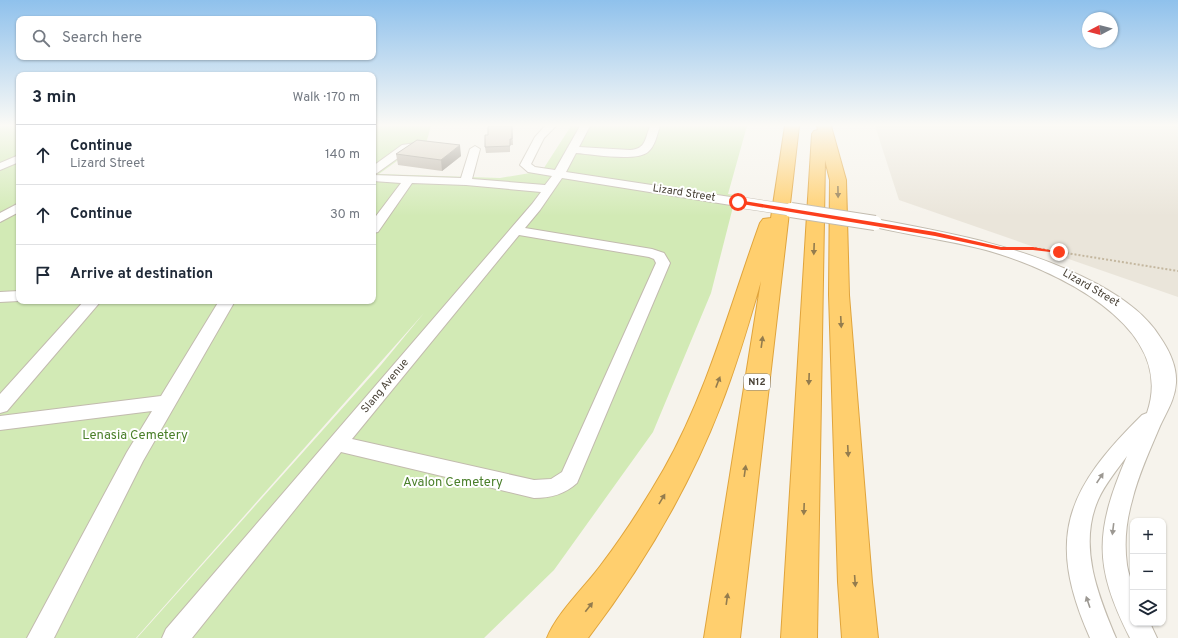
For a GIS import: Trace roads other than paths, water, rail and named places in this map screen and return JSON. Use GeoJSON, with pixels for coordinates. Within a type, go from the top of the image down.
{"type":"FeatureCollection","features":[{"type":"Feature","properties":{"kind":"highway","name":"N12"},"geometry":{"type":"LineString","coordinates":[[722,638],[788,156]]}},
{"type":"Feature","properties":{"kind":"highway"},"geometry":{"type":"LineString","coordinates":[[798,638],[818,156]]}},
{"type":"Feature","properties":{"kind":"highway"},"geometry":{"type":"LineString","coordinates":[[832,156],[838,180],[839,295],[855,582],[860,638]]}},
{"type":"Feature","properties":{"kind":"highway"},"geometry":{"type":"LineString","coordinates":[[565,638],[621,564],[662,499],[690,448],[703,419],[728,353],[754,267],[785,176]]}},
{"type":"Feature","properties":{"kind":"lane"},"geometry":{"type":"LineString","coordinates":[[376,169],[394,156]]}},
{"type":"Feature","properties":{"kind":"lane"},"geometry":{"type":"LineString","coordinates":[[466,182],[473,156]]}},
{"type":"Feature","properties":{"kind":"lane"},"geometry":{"type":"LineString","coordinates":[[497,184],[517,178],[532,170],[525,165],[529,156]]}},
{"type":"Feature","properties":{"kind":"lane","name":"Slang Avenue"},"geometry":{"type":"LineString","coordinates":[[175,638],[337,443],[517,231],[559,174],[568,156]]}},
{"type":"Feature","properties":{"kind":"lane"},"geometry":{"type":"LineString","coordinates":[[7,164],[16,160]]}},
{"type":"Feature","properties":{"kind":"lane","name":"Lizard Street"},"geometry":{"type":"LineString","coordinates":[[532,170],[875,224],[971,241],[1012,252],[1064,272],[1116,302],[1135,316],[1149,332],[1159,346],[1167,370],[1167,390],[1155,414],[1122,494],[1114,521],[1112,538],[1117,578],[1130,610]]}},
{"type":"Feature","properties":{"kind":"lane"},"geometry":{"type":"LineString","coordinates":[[376,178],[466,182],[548,189]]}},
{"type":"Feature","properties":{"kind":"lane"},"geometry":{"type":"LineString","coordinates":[[376,224],[409,180]]}},
{"type":"Feature","properties":{"kind":"lane"},"geometry":{"type":"LineString","coordinates":[[0,218],[16,209]]}},
{"type":"Feature","properties":{"kind":"lane"},"geometry":{"type":"LineString","coordinates":[[337,443],[534,489],[550,489],[561,485],[570,477],[663,260],[658,255],[646,252],[517,231]]}},
{"type":"Feature","properties":{"kind":"lane"},"geometry":{"type":"LineString","coordinates":[[0,297],[16,296]]}},
{"type":"Feature","properties":{"kind":"lane"},"geometry":{"type":"LineString","coordinates":[[0,406],[90,304]]}},
{"type":"Feature","properties":{"kind":"lane"},"geometry":{"type":"LineString","coordinates":[[40,638],[134,458],[225,304]]}},
{"type":"Feature","properties":{"kind":"lane"},"geometry":{"type":"LineString","coordinates":[[0,423],[168,402]]}},
{"type":"Feature","properties":{"kind":"lane","name":"Lizard Street"},"geometry":{"type":"LineString","coordinates":[[1103,638],[1090,608],[1080,571],[1079,547],[1081,518],[1087,500],[1106,469],[1132,438],[1155,414]]}},
{"type":"Feature","properties":{"kind":"lane"},"geometry":{"type":"LineString","coordinates":[[1138,626],[1144,638]]}},
{"type":"Feature","properties":{"kind":"park label","name":"Lenasia Cemetery"},"geometry":{"type":"Point","coordinates":[135,436]}},
{"type":"Feature","properties":{"kind":"park label","name":"Avalon Cemetery"},"geometry":{"type":"Point","coordinates":[453,483]}}]}
